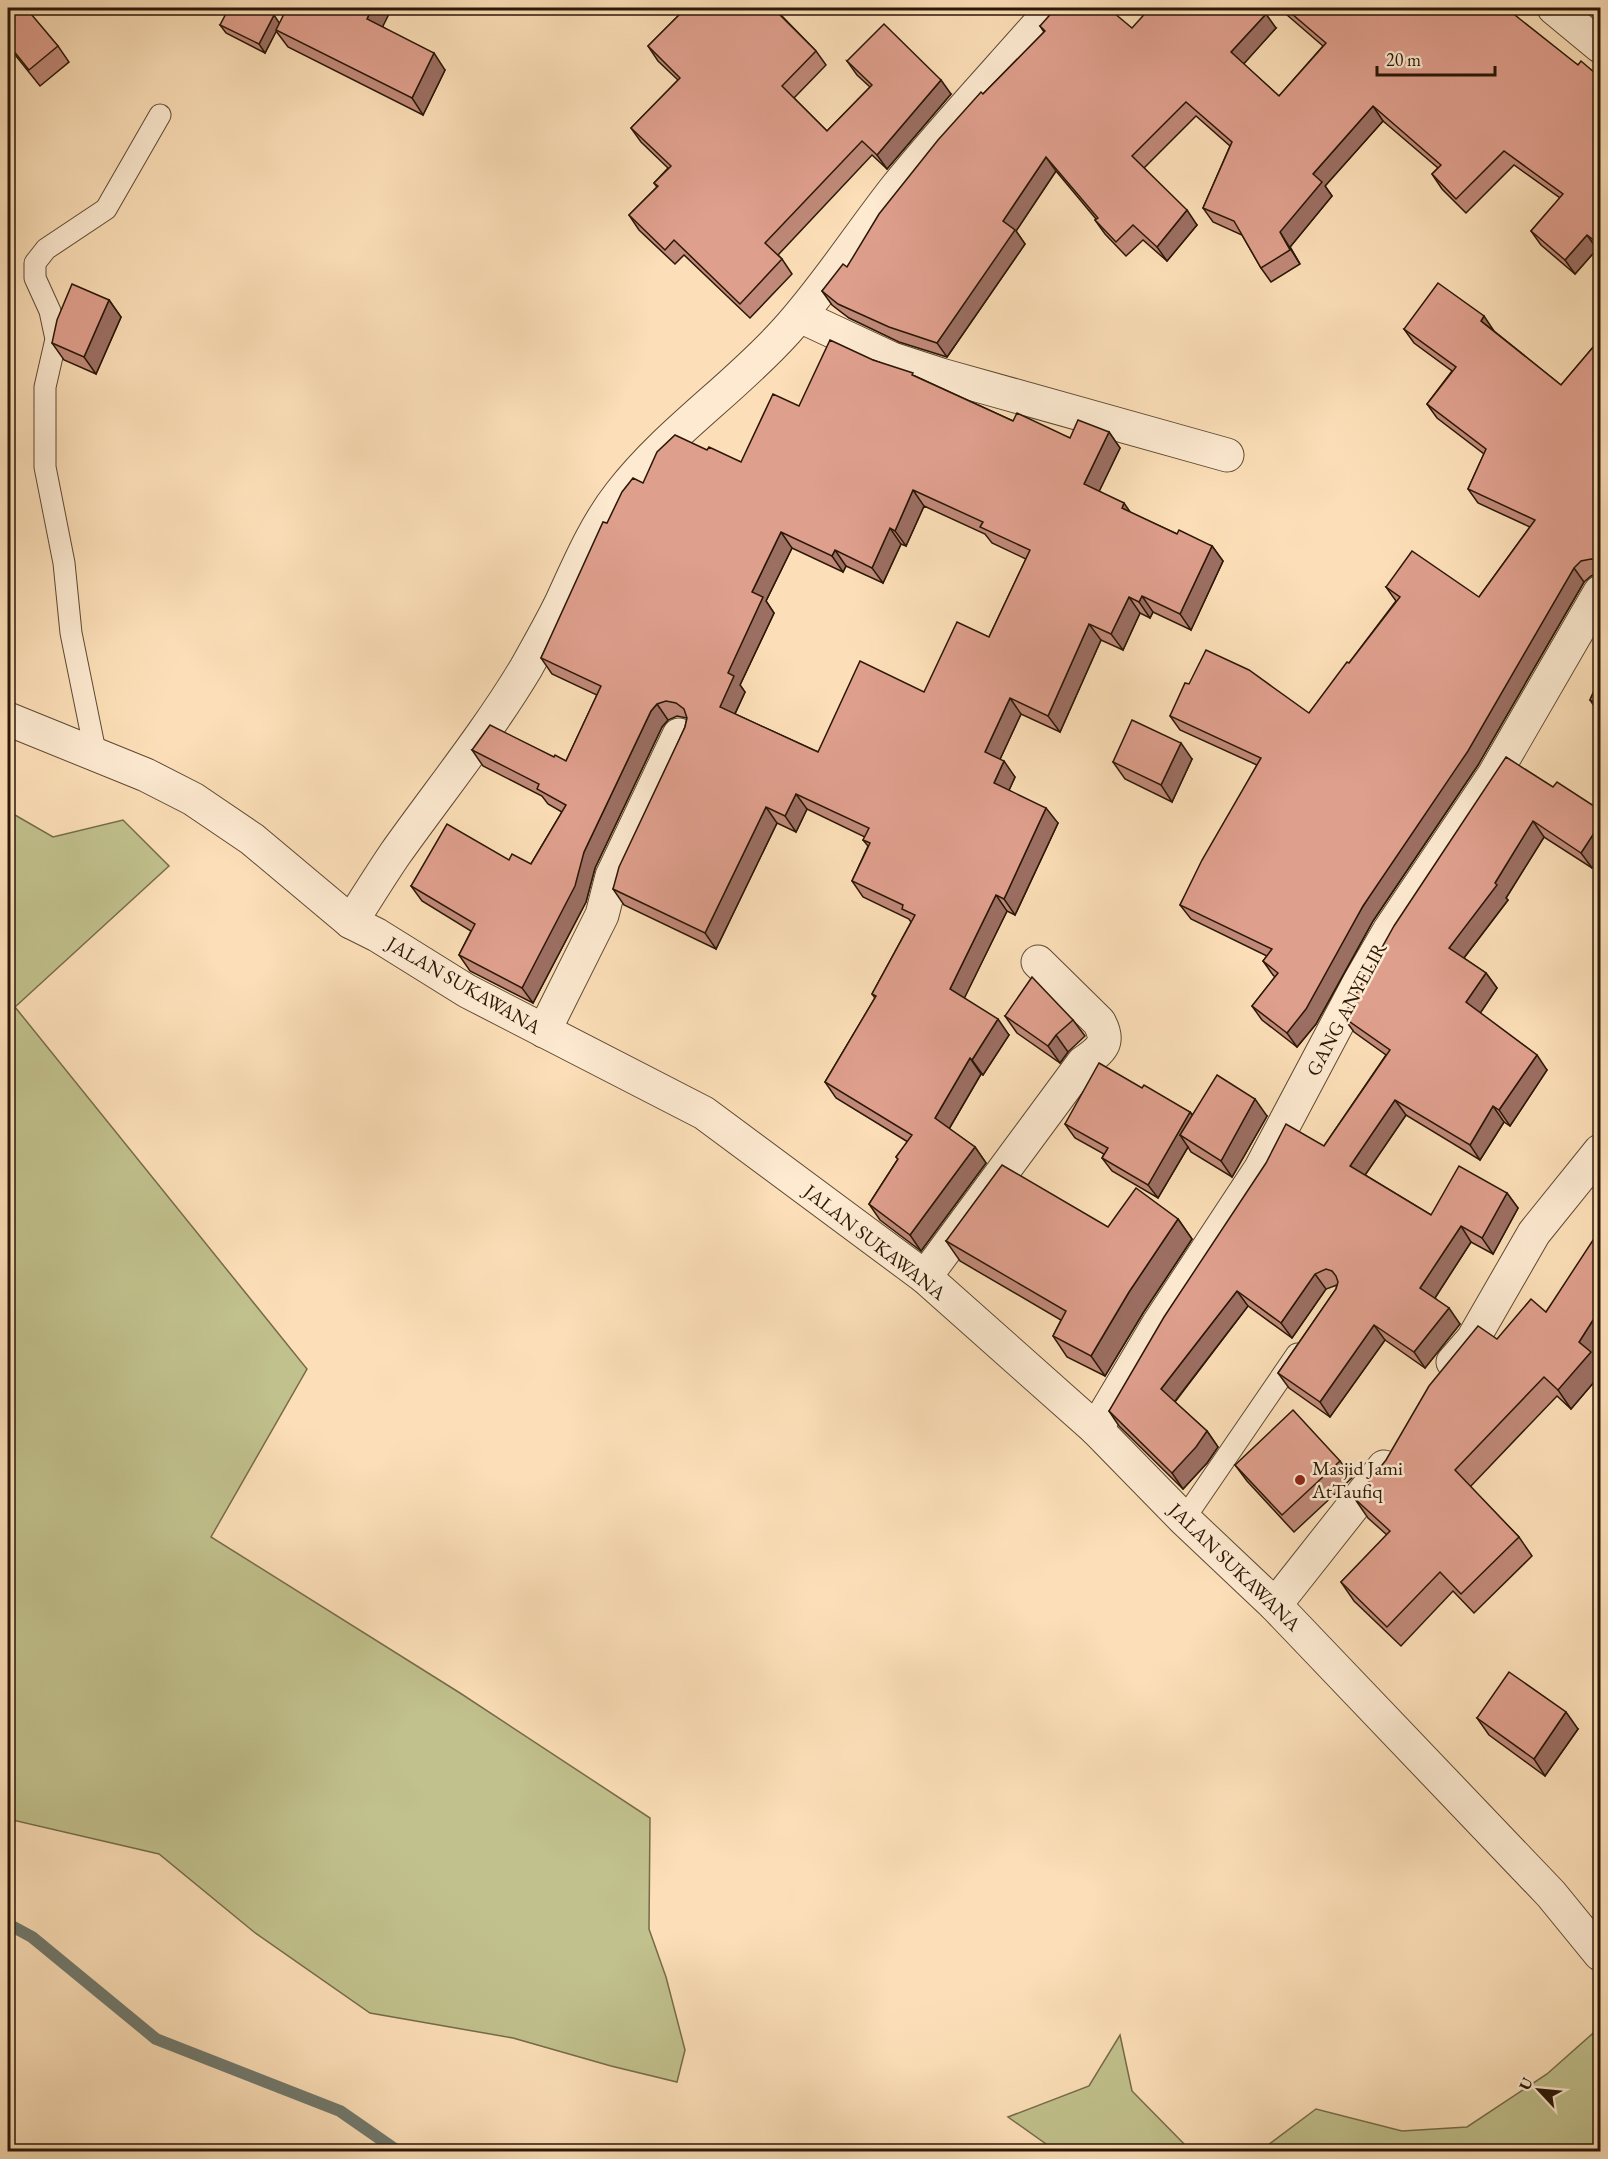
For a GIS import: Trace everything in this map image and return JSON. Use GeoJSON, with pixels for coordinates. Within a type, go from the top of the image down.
{"type":"FeatureCollection","features":[{"type":"Feature","properties":{"kind":"street"},"geometry":{"type":"LineString","coordinates":[[351,922],[394,856],[479,740],[526,668],[560,605],[584,551],[618,496],[638,471],[761,359],[800,316],[895,189],[1053,8]]}},
{"type":"Feature","properties":{"kind":"street"},"geometry":{"type":"LineString","coordinates":[[1554,8],[1600,46]]}},
{"type":"Feature","properties":{"kind":"street"},"geometry":{"type":"LineString","coordinates":[[800,316],[892,359],[941,375],[1227,455]]}},
{"type":"Feature","properties":{"kind":"street","name":"GANG ANYELIR"},"geometry":{"type":"LineString","coordinates":[[1096,1429],[1159,1323],[1261,1168],[1359,981],[1389,931],[1494,775],[1600,592]]}},
{"type":"Feature","properties":{"kind":"street","name":"JALAN SUKAWANA"},"geometry":{"type":"LineString","coordinates":[[8,719],[146,775],[193,799],[252,839],[351,922],[376,934],[466,991],[704,1113],[925,1277],[1096,1429],[1184,1519],[1275,1605],[1551,1894],[1600,1954]]}},
{"type":"Feature","properties":{"kind":"street"},"geometry":{"type":"LineString","coordinates":[[544,1031],[602,915],[612,876],[679,735]]}},
{"type":"Feature","properties":{"kind":"street"},"geometry":{"type":"LineString","coordinates":[[925,1277],[1083,1063],[1097,1053],[1104,1043],[1106,1034],[1099,1022],[1038,962]]}},
{"type":"Feature","properties":{"kind":"street"},"geometry":{"type":"LineString","coordinates":[[1434,1385],[1473,1339],[1534,1233],[1600,1151]]}},
{"type":"Feature","properties":{"kind":"street"},"geometry":{"type":"LineString","coordinates":[[1275,1605],[1383,1469],[1399,1441]]}},
{"type":"Feature","properties":{"kind":"lane"},"geometry":{"type":"LineString","coordinates":[[96,756],[71,633],[64,563],[45,467],[45,387],[56,339],[50,311],[35,278],[35,262],[46,249],[106,209],[160,115]]}},
{"type":"Feature","properties":{"kind":"lane"},"geometry":{"type":"LineString","coordinates":[[1184,1519],[1310,1335]]}},
{"type":"Feature","properties":{"kind":"green space"},"geometry":{"type":"Polygon","coordinates":[[[8,811],[53,837],[123,820],[169,866],[15,1007],[307,1369],[211,1537],[460,1693],[650,1818],[649,1929],[666,1977],[685,2050],[677,2082],[513,2038],[370,2013],[254,1932],[159,1854],[8,1819],[8,811]]]}},
{"type":"Feature","properties":{"kind":"green space"},"geometry":{"type":"Polygon","coordinates":[[[1600,2027],[1600,2151],[1260,2151],[1316,2109],[1402,2131],[1467,2127],[1547,2074],[1600,2027]]]}},
{"type":"Feature","properties":{"kind":"green space"},"geometry":{"type":"Polygon","coordinates":[[[1120,2035],[1132,2091],[1191,2151],[1056,2151],[1008,2117],[1089,2086],[1120,2035]]]}},
{"type":"Feature","properties":{"kind":"building"},"geometry":{"type":"Polygon","coordinates":[[[8,8],[26,8],[58,46],[29,70],[8,44],[8,8]]]}},
{"type":"Feature","properties":{"kind":"building"},"geometry":{"type":"Polygon","coordinates":[[[229,8],[259,8],[274,15],[259,44],[220,25],[229,8]]]}},
{"type":"Feature","properties":{"kind":"building"},"geometry":{"type":"Polygon","coordinates":[[[287,8],[372,8],[367,19],[434,53],[412,98],[276,30],[287,8]]]}},
{"type":"Feature","properties":{"kind":"building"},"geometry":{"type":"Polygon","coordinates":[[[686,8],[773,8],[816,51],[782,86],[827,131],[872,85],[847,61],[884,24],[941,80],[877,155],[862,141],[765,243],[782,259],[740,304],[674,240],[665,250],[629,215],[658,186],[654,183],[671,166],[631,128],[680,78],[648,46],[686,8]]]}},
{"type":"Feature","properties":{"kind":"building"},"geometry":{"type":"Polygon","coordinates":[[[1056,8],[1108,8],[1132,28],[1150,8],[1259,8],[1266,14],[1231,52],[1279,96],[1326,43],[1285,8],[1490,8],[1494,10],[1506,8],[1578,65],[1581,61],[1595,73],[1600,66],[1600,245],[1587,235],[1565,260],[1531,231],[1563,194],[1504,151],[1456,199],[1432,174],[1441,165],[1373,106],[1313,174],[1322,182],[1280,232],[1290,250],[1261,268],[1234,221],[1203,208],[1232,142],[1186,102],[1132,156],[1187,210],[1157,247],[1133,225],[1116,242],[1095,220],[1098,218],[1046,157],[1003,221],[1015,230],[937,343],[889,327],[838,304],[822,291],[843,264],[847,267],[879,214],[938,140],[981,92],[983,94],[1045,31],[1040,26],[1056,8]]]}},
{"type":"Feature","properties":{"kind":"building"},"geometry":{"type":"Polygon","coordinates":[[[1438,283],[1484,316],[1481,321],[1561,385],[1600,339],[1600,563],[1591,559],[1581,561],[1574,568],[1468,751],[1363,906],[1306,1009],[1287,1033],[1252,1006],[1278,973],[1263,961],[1272,949],[1180,905],[1202,860],[1261,758],[1170,716],[1185,683],[1189,684],[1206,650],[1249,670],[1309,713],[1400,597],[1386,587],[1412,551],[1479,597],[1535,520],[1468,489],[1486,449],[1427,404],[1456,367],[1404,329],[1438,283]]]}},
{"type":"Feature","properties":{"kind":"building"},"geometry":{"type":"Polygon","coordinates":[[[72,284],[109,300],[84,357],[52,343],[57,320],[72,284]]]}},
{"type":"Feature","properties":{"kind":"building"},"geometry":{"type":"Polygon","coordinates":[[[830,340],[873,360],[913,373],[912,375],[1013,421],[1017,413],[1070,438],[1078,420],[1109,432],[1084,484],[1124,503],[1122,508],[1177,534],[1179,530],[1212,546],[1180,614],[1142,596],[1139,602],[1129,597],[1111,634],[1089,624],[1048,716],[1010,698],[985,752],[1004,761],[994,783],[1046,808],[1004,899],[996,895],[950,989],[998,1019],[972,1060],[970,1058],[935,1118],[975,1147],[910,1235],[869,1204],[898,1159],[896,1157],[912,1135],[825,1082],[876,996],[872,994],[915,915],[902,909],[903,905],[852,881],[870,843],[863,840],[869,828],[796,794],[785,816],[766,807],[705,933],[613,889],[619,867],[685,727],[687,718],[684,709],[676,703],[666,701],[657,704],[651,711],[584,852],[575,886],[522,988],[459,955],[475,924],[411,886],[447,824],[509,860],[512,854],[531,864],[566,805],[537,789],[539,784],[472,750],[490,725],[566,761],[601,686],[541,658],[603,522],[607,523],[622,492],[633,478],[643,483],[657,452],[675,435],[741,462],[773,394],[799,406],[830,340]],[[913,490],[895,531],[890,528],[872,568],[835,550],[832,556],[781,532],[752,592],[763,597],[728,673],[734,676],[720,707],[818,752],[860,661],[924,692],[957,622],[989,637],[1030,550],[980,527],[983,522],[913,490]]]}},
{"type":"Feature","properties":{"kind":"building"},"geometry":{"type":"Polygon","coordinates":[[[1600,678],[1600,705],[1590,700],[1600,678]]]}},
{"type":"Feature","properties":{"kind":"building"},"geometry":{"type":"Polygon","coordinates":[[[1132,720],[1181,743],[1161,785],[1113,762],[1132,720]]]}},
{"type":"Feature","properties":{"kind":"building"},"geometry":{"type":"Polygon","coordinates":[[[1506,757],[1553,787],[1557,782],[1600,810],[1600,824],[1581,853],[1533,821],[1495,883],[1497,885],[1449,948],[1486,973],[1466,1002],[1537,1055],[1499,1110],[1493,1106],[1470,1145],[1395,1100],[1350,1166],[1431,1215],[1459,1166],[1507,1193],[1482,1238],[1461,1226],[1420,1288],[1449,1308],[1414,1352],[1374,1325],[1320,1402],[1278,1373],[1336,1289],[1338,1282],[1336,1276],[1332,1271],[1326,1269],[1315,1274],[1281,1323],[1237,1291],[1161,1389],[1207,1431],[1172,1473],[1109,1411],[1164,1317],[1266,1163],[1286,1124],[1324,1146],[1390,1050],[1343,1017],[1394,926],[1506,757]]]}},
{"type":"Feature","properties":{"kind":"building"},"geometry":{"type":"Polygon","coordinates":[[[1032,977],[1073,1020],[1056,1035],[1048,1046],[1005,1016],[1032,977]]]}},
{"type":"Feature","properties":{"kind":"building"},"geometry":{"type":"Polygon","coordinates":[[[1099,1063],[1142,1088],[1144,1085],[1190,1112],[1148,1185],[1102,1158],[1108,1148],[1065,1124],[1099,1063]]]}},
{"type":"Feature","properties":{"kind":"building"},"geometry":{"type":"Polygon","coordinates":[[[1217,1075],[1255,1099],[1221,1161],[1180,1135],[1217,1075]]]}},
{"type":"Feature","properties":{"kind":"building"},"geometry":{"type":"Polygon","coordinates":[[[1002,1165],[1108,1227],[1136,1188],[1178,1219],[1129,1292],[1091,1356],[1053,1336],[1066,1311],[946,1241],[1002,1165]]]}},
{"type":"Feature","properties":{"kind":"building"},"geometry":{"type":"Polygon","coordinates":[[[1597,1234],[1600,1236],[1600,1309],[1579,1342],[1591,1352],[1558,1390],[1544,1377],[1455,1470],[1519,1537],[1461,1594],[1440,1572],[1387,1627],[1341,1582],[1390,1531],[1355,1499],[1386,1460],[1429,1386],[1478,1326],[1497,1339],[1531,1299],[1546,1312],[1597,1234]]]}},
{"type":"Feature","properties":{"kind":"building","name":"Masjid Jami AtTaufiq"},"geometry":{"type":"Polygon","coordinates":[[[1293,1410],[1340,1461],[1282,1515],[1235,1465],[1293,1410]]]}},
{"type":"Feature","properties":{"kind":"building"},"geometry":{"type":"Polygon","coordinates":[[[1509,1672],[1566,1712],[1534,1759],[1477,1718],[1509,1672]]]}},
{"type":"Feature","properties":{"kind":"waterway"},"geometry":{"type":"LineString","coordinates":[[8,1924],[32,1937],[156,2039],[340,2111],[399,2152]]}},
{"type":"Feature","properties":{"kind":"place","name":"Masjid Jami AtTaufiq"},"geometry":{"type":"Point","coordinates":[1300,1480]}}]}
